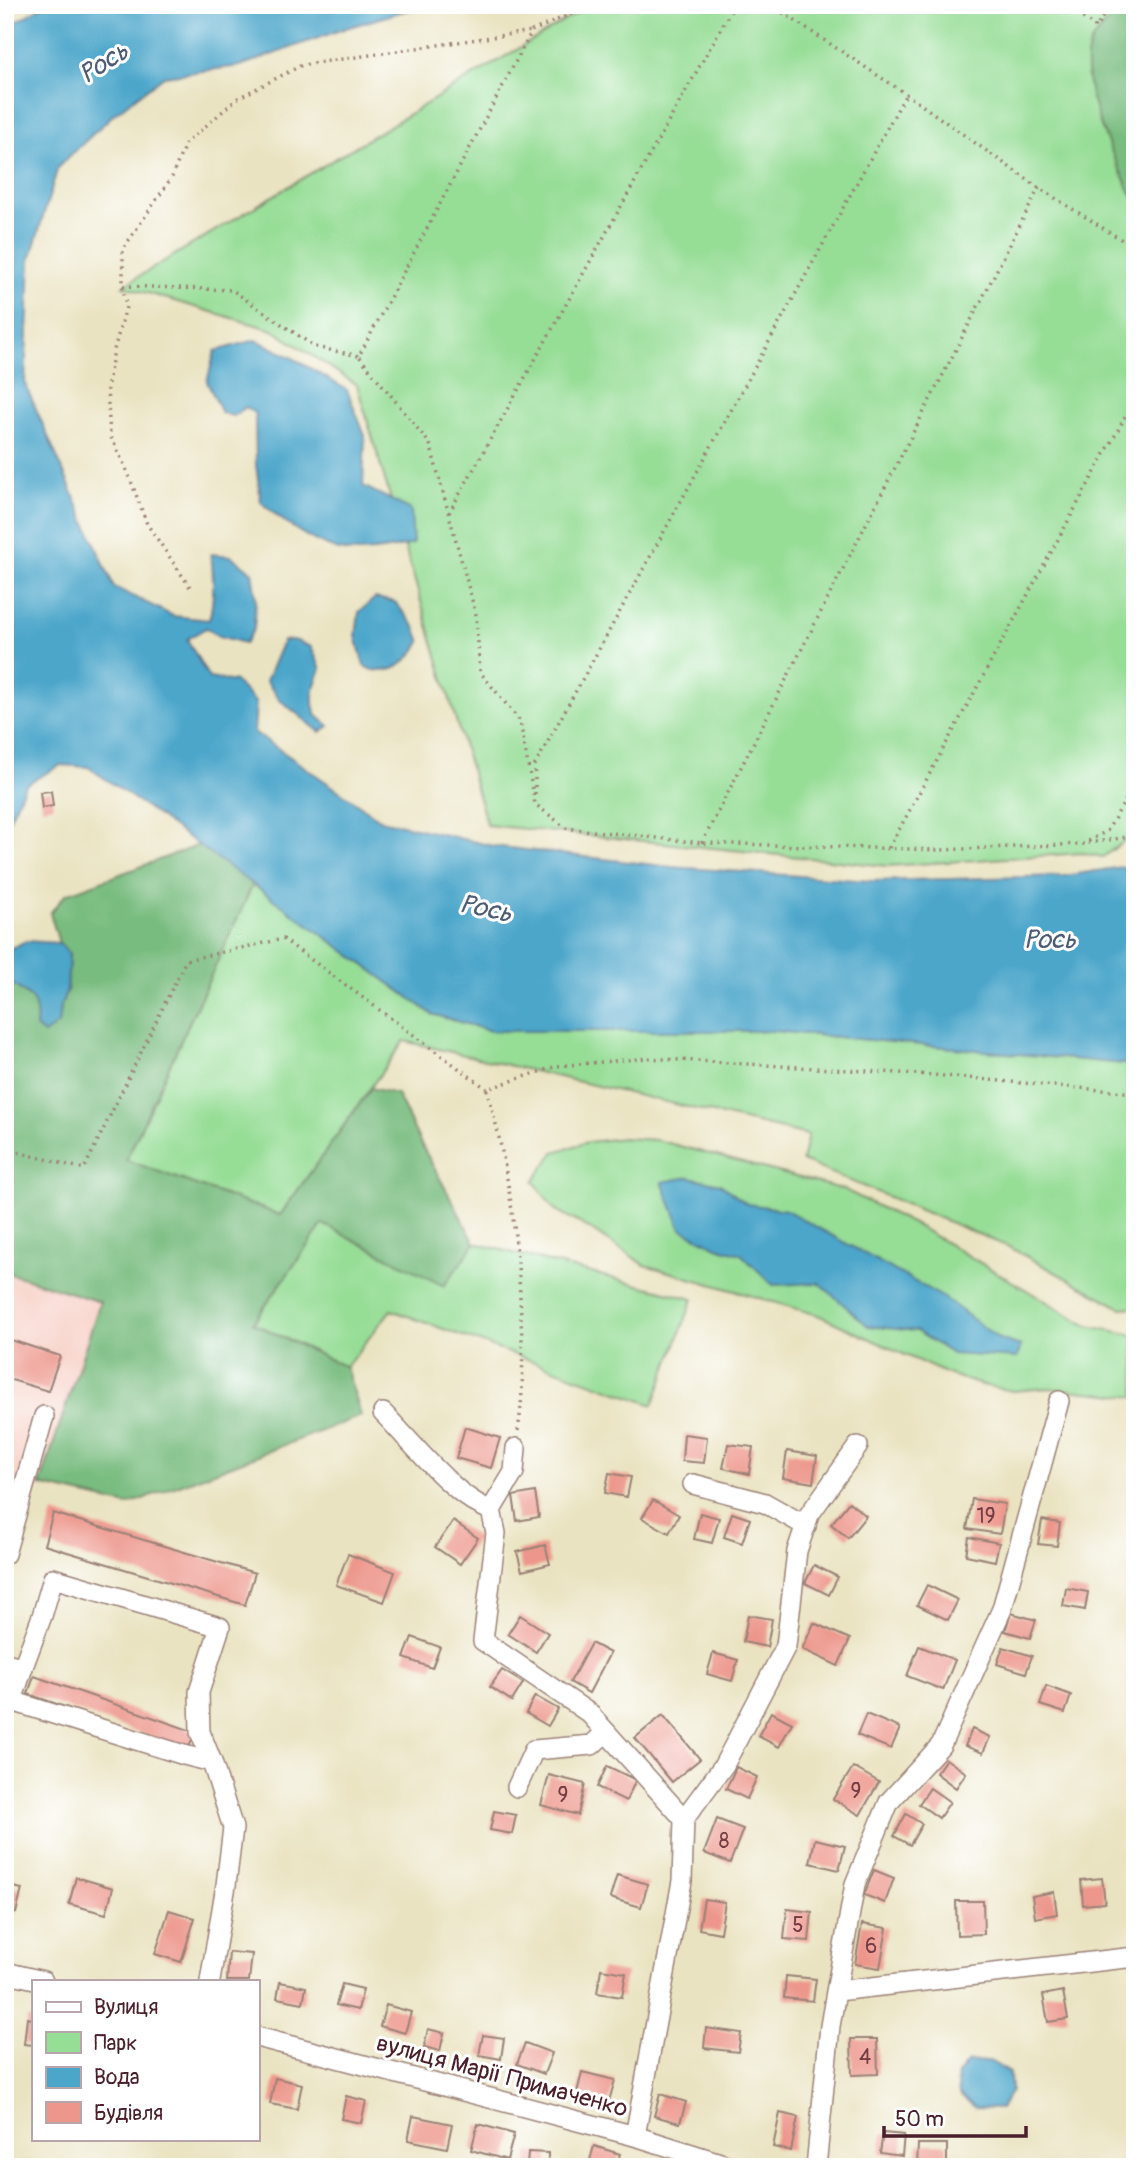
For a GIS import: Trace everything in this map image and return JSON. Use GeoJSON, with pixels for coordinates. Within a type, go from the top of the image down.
{"type":"FeatureCollection","features":[{"type":"Feature","properties":{"kind":"street"},"geometry":{"type":"LineString","coordinates":[[816,2167],[830,2026],[855,1884],[889,1802],[941,1745],[1002,1609],[1059,1401]]}},
{"type":"Feature","properties":{"kind":"street"},"geometry":{"type":"LineString","coordinates":[[383,1413],[477,1506],[491,1510]]}},
{"type":"Feature","properties":{"kind":"street"},"geometry":{"type":"LineString","coordinates":[[5,1554],[44,1416]]}},
{"type":"Feature","properties":{"kind":"street"},"geometry":{"type":"LineString","coordinates":[[635,2136],[681,1881],[684,1819],[724,1765],[786,1646],[797,1551],[809,1514],[858,1446]]}},
{"type":"Feature","properties":{"kind":"street"},"geometry":{"type":"LineString","coordinates":[[516,1448],[514,1472],[491,1510],[496,1533],[483,1640],[589,1713],[684,1819]]}},
{"type":"Feature","properties":{"kind":"street"},"geometry":{"type":"LineString","coordinates":[[693,1484],[765,1503],[806,1526]]}},
{"type":"Feature","properties":{"kind":"street"},"geometry":{"type":"LineString","coordinates":[[210,1980],[233,1828],[212,1762],[200,1731],[199,1692],[220,1627],[53,1578],[42,1616],[14,1665],[12,1700],[212,1762]]}},
{"type":"Feature","properties":{"kind":"street"},"geometry":{"type":"LineString","coordinates":[[517,1787],[534,1750],[592,1745],[606,1732]]}},
{"type":"Feature","properties":{"kind":"street"},"geometry":{"type":"LineString","coordinates":[[837,1991],[1135,1957]]}},
{"type":"Feature","properties":{"kind":"street"},"geometry":{"type":"LineString","coordinates":[[5,1972],[39,1980]]}},
{"type":"Feature","properties":{"kind":"street","name":"вулиця Марії Примаченко"},"geometry":{"type":"LineString","coordinates":[[259,2038],[635,2136],[733,2167]]}},
{"type":"Feature","properties":{"kind":"path"},"geometry":{"type":"LineString","coordinates":[[190,587],[147,524],[110,435],[107,389],[126,307],[123,249],[172,177],[185,144],[238,98],[302,65],[532,31],[591,5]]}},
{"type":"Feature","properties":{"kind":"path"},"geometry":{"type":"LineString","coordinates":[[449,513],[734,5]]}},
{"type":"Feature","properties":{"kind":"path"},"geometry":{"type":"LineString","coordinates":[[771,5],[906,94],[1039,188],[1135,248]]}},
{"type":"Feature","properties":{"kind":"path"},"geometry":{"type":"LineString","coordinates":[[1066,5],[1096,28],[1110,5]]}},
{"type":"Feature","properties":{"kind":"path"},"geometry":{"type":"LineString","coordinates":[[359,356],[532,31]]}},
{"type":"Feature","properties":{"kind":"path"},"geometry":{"type":"LineString","coordinates":[[535,804],[535,765],[906,94]]}},
{"type":"Feature","properties":{"kind":"path"},"geometry":{"type":"LineString","coordinates":[[702,843],[1039,188]]}},
{"type":"Feature","properties":{"kind":"path"},"geometry":{"type":"LineString","coordinates":[[123,286],[232,290],[315,347],[359,356],[430,444],[476,615],[480,672],[520,721],[535,804],[566,828],[702,843],[941,850],[1083,844],[1135,836]]}},
{"type":"Feature","properties":{"kind":"path"},"geometry":{"type":"LineString","coordinates":[[889,848],[1135,400]]}},
{"type":"Feature","properties":{"kind":"path"},"geometry":{"type":"LineString","coordinates":[[1083,844],[1107,831],[1135,783]]}},
{"type":"Feature","properties":{"kind":"path"},"geometry":{"type":"LineString","coordinates":[[5,1149],[84,1170],[186,960],[283,939],[487,1088],[512,1199],[519,1277],[524,1391],[516,1448]]}},
{"type":"Feature","properties":{"kind":"path"},"geometry":{"type":"LineString","coordinates":[[487,1088],[557,1066],[646,1058],[933,1074],[1135,1093]]}},
{"type":"Feature","properties":{"kind":"shaded area"},"geometry":{"type":"Polygon","coordinates":[[[5,1272],[100,1302],[8,1581],[5,1580],[5,1272]]]}},
{"type":"Feature","properties":{"kind":"green space"},"geometry":{"type":"Polygon","coordinates":[[[591,5],[1135,5],[1135,833],[1103,857],[1083,853],[887,866],[487,825],[357,385],[273,330],[123,286],[591,5]]]}},
{"type":"Feature","properties":{"kind":"green space"},"geometry":{"type":"Polygon","coordinates":[[[1122,5],[1135,5],[1135,201],[1101,125],[1089,82],[1087,63],[1091,42],[1122,5]]]}},
{"type":"Feature","properties":{"kind":"green space"},"geometry":{"type":"Polygon","coordinates":[[[199,845],[253,884],[126,1160],[280,1215],[371,1088],[397,1094],[475,1243],[444,1286],[323,1224],[253,1323],[346,1367],[361,1416],[127,1505],[40,1485],[100,1302],[5,1272],[5,980],[31,998],[36,1009],[36,1027],[58,1024],[60,1006],[67,991],[69,953],[59,943],[50,913],[66,894],[199,845]]]}},
{"type":"Feature","properties":{"kind":"green space"},"geometry":{"type":"Polygon","coordinates":[[[253,884],[432,1014],[491,1031],[774,1031],[1135,1065],[1135,1307],[1121,1308],[1009,1247],[802,1161],[808,1135],[404,1041],[280,1215],[126,1160],[253,884]]]}},
{"type":"Feature","properties":{"kind":"green space"},"geometry":{"type":"Polygon","coordinates":[[[623,1138],[657,1140],[845,1190],[919,1227],[1088,1326],[1135,1335],[1135,1397],[1048,1388],[1013,1391],[982,1385],[947,1374],[818,1315],[645,1265],[554,1209],[534,1181],[554,1152],[588,1142],[623,1138]]]}},
{"type":"Feature","properties":{"kind":"green space"},"geometry":{"type":"Polygon","coordinates":[[[323,1223],[444,1285],[475,1243],[693,1299],[653,1405],[391,1310],[346,1367],[253,1324],[323,1223]]]}},
{"type":"Feature","properties":{"kind":"water","name":"Рось"},"geometry":{"type":"Polygon","coordinates":[[[44,5],[424,5],[346,28],[240,66],[164,76],[114,114],[58,167],[30,260],[25,384],[114,587],[173,616],[209,620],[213,587],[211,554],[231,556],[252,572],[256,598],[254,629],[245,643],[219,636],[206,628],[187,639],[209,678],[236,682],[256,703],[254,732],[381,820],[493,846],[672,867],[871,881],[1064,876],[1135,865],[1135,1065],[774,1031],[491,1031],[432,1014],[88,767],[61,765],[25,785],[5,829],[5,29],[44,5]]]}},
{"type":"Feature","properties":{"kind":"water"},"geometry":{"type":"Polygon","coordinates":[[[256,340],[347,390],[365,436],[363,486],[411,510],[413,544],[363,552],[336,549],[296,530],[261,502],[256,465],[255,414],[246,407],[233,416],[222,413],[207,382],[215,351],[256,340]]]}},
{"type":"Feature","properties":{"kind":"water"},"geometry":{"type":"Polygon","coordinates":[[[375,598],[395,602],[415,627],[421,642],[404,662],[389,670],[373,670],[364,666],[356,636],[359,612],[375,598]]]}},
{"type":"Feature","properties":{"kind":"water"},"geometry":{"type":"Polygon","coordinates":[[[294,640],[311,647],[321,669],[315,685],[313,703],[317,716],[329,726],[320,732],[280,700],[266,681],[283,641],[294,640]]]}},
{"type":"Feature","properties":{"kind":"water"},"geometry":{"type":"Polygon","coordinates":[[[26,941],[59,943],[69,953],[67,991],[60,1006],[58,1024],[44,1034],[36,1027],[36,1009],[31,998],[5,980],[5,951],[26,941]]]}},
{"type":"Feature","properties":{"kind":"water"},"geometry":{"type":"Polygon","coordinates":[[[689,1177],[720,1184],[747,1204],[786,1210],[946,1299],[999,1339],[1021,1346],[1017,1358],[952,1354],[916,1331],[868,1326],[819,1283],[773,1285],[741,1254],[717,1247],[681,1229],[662,1182],[689,1177]]]}},
{"type":"Feature","properties":{"kind":"water"},"geometry":{"type":"Polygon","coordinates":[[[990,2061],[1010,2073],[1011,2090],[1000,2109],[976,2108],[959,2095],[957,2074],[968,2062],[990,2061]]]}},
{"type":"Feature","properties":{"kind":"building"},"geometry":{"type":"Polygon","coordinates":[[[51,791],[53,806],[42,808],[40,792],[51,791]]]}},
{"type":"Feature","properties":{"kind":"building"},"geometry":{"type":"Polygon","coordinates":[[[11,1340],[60,1356],[48,1391],[5,1378],[5,1352],[11,1340]]]}},
{"type":"Feature","properties":{"kind":"building"},"geometry":{"type":"Polygon","coordinates":[[[465,1427],[500,1438],[491,1468],[456,1458],[465,1427]]]}},
{"type":"Feature","properties":{"kind":"building"},"geometry":{"type":"Polygon","coordinates":[[[684,1434],[707,1437],[704,1463],[682,1461],[684,1434]]]}},
{"type":"Feature","properties":{"kind":"building"},"geometry":{"type":"Polygon","coordinates":[[[728,1444],[753,1447],[749,1474],[723,1468],[728,1444]]]}},
{"type":"Feature","properties":{"kind":"building"},"geometry":{"type":"Polygon","coordinates":[[[787,1451],[817,1456],[813,1483],[783,1478],[787,1451]]]}},
{"type":"Feature","properties":{"kind":"building"},"geometry":{"type":"Polygon","coordinates":[[[609,1473],[631,1477],[627,1497],[605,1493],[609,1473]]]}},
{"type":"Feature","properties":{"kind":"building"},"geometry":{"type":"Polygon","coordinates":[[[535,1492],[539,1517],[517,1521],[513,1496],[535,1492]]]}},
{"type":"Feature","properties":{"kind":"building"},"geometry":{"type":"Polygon","coordinates":[[[972,1499],[1005,1504],[1000,1534],[967,1529],[972,1499]]]}},
{"type":"Feature","properties":{"kind":"building"},"geometry":{"type":"Polygon","coordinates":[[[653,1500],[679,1515],[669,1533],[642,1518],[653,1500]]]}},
{"type":"Feature","properties":{"kind":"building"},"geometry":{"type":"Polygon","coordinates":[[[849,1502],[866,1516],[848,1538],[831,1524],[849,1502]]]}},
{"type":"Feature","properties":{"kind":"building"},"geometry":{"type":"Polygon","coordinates":[[[53,1513],[255,1573],[245,1605],[44,1545],[53,1513]]]}},
{"type":"Feature","properties":{"kind":"building"},"geometry":{"type":"Polygon","coordinates":[[[700,1513],[719,1518],[712,1543],[694,1539],[700,1513]]]}},
{"type":"Feature","properties":{"kind":"building"},"geometry":{"type":"Polygon","coordinates":[[[732,1513],[750,1519],[742,1543],[724,1537],[732,1513]]]}},
{"type":"Feature","properties":{"kind":"building"},"geometry":{"type":"Polygon","coordinates":[[[1042,1520],[1060,1523],[1057,1546],[1038,1544],[1042,1520]]]}},
{"type":"Feature","properties":{"kind":"building"},"geometry":{"type":"Polygon","coordinates":[[[453,1521],[478,1538],[460,1564],[435,1547],[453,1521]]]}},
{"type":"Feature","properties":{"kind":"building"},"geometry":{"type":"Polygon","coordinates":[[[969,1537],[999,1543],[995,1561],[966,1555],[969,1537]]]}},
{"type":"Feature","properties":{"kind":"building"},"geometry":{"type":"Polygon","coordinates":[[[545,1545],[550,1564],[522,1571],[517,1552],[545,1545]]]}},
{"type":"Feature","properties":{"kind":"building"},"geometry":{"type":"Polygon","coordinates":[[[348,1554],[395,1572],[384,1602],[336,1585],[348,1554]]]}},
{"type":"Feature","properties":{"kind":"building"},"geometry":{"type":"Polygon","coordinates":[[[814,1565],[838,1577],[829,1595],[805,1583],[814,1565]]]}},
{"type":"Feature","properties":{"kind":"building"},"geometry":{"type":"Polygon","coordinates":[[[927,1585],[958,1600],[948,1620],[917,1605],[927,1585]]]}},
{"type":"Feature","properties":{"kind":"building"},"geometry":{"type":"Polygon","coordinates":[[[1066,1588],[1088,1592],[1085,1610],[1063,1606],[1066,1588]]]}},
{"type":"Feature","properties":{"kind":"building"},"geometry":{"type":"Polygon","coordinates":[[[1011,1613],[1036,1620],[1030,1638],[1005,1631],[1011,1613]]]}},
{"type":"Feature","properties":{"kind":"building"},"geometry":{"type":"Polygon","coordinates":[[[520,1615],[548,1633],[536,1652],[508,1634],[520,1615]]]}},
{"type":"Feature","properties":{"kind":"building"},"geometry":{"type":"Polygon","coordinates":[[[748,1615],[772,1619],[767,1647],[743,1642],[748,1615]]]}},
{"type":"Feature","properties":{"kind":"building"},"geometry":{"type":"Polygon","coordinates":[[[814,1623],[850,1639],[838,1666],[802,1649],[814,1623]]]}},
{"type":"Feature","properties":{"kind":"building"},"geometry":{"type":"Polygon","coordinates":[[[412,1637],[440,1647],[432,1668],[404,1658],[412,1637]]]}},
{"type":"Feature","properties":{"kind":"building"},"geometry":{"type":"Polygon","coordinates":[[[591,1643],[610,1653],[589,1693],[570,1682],[591,1643]]]}},
{"type":"Feature","properties":{"kind":"building"},"geometry":{"type":"Polygon","coordinates":[[[919,1646],[955,1660],[943,1690],[907,1676],[919,1646]]]}},
{"type":"Feature","properties":{"kind":"building"},"geometry":{"type":"Polygon","coordinates":[[[1003,1647],[1032,1656],[1026,1673],[997,1664],[1003,1647]]]}},
{"type":"Feature","properties":{"kind":"building"},"geometry":{"type":"Polygon","coordinates":[[[713,1653],[738,1660],[732,1681],[707,1674],[713,1653]]]}},
{"type":"Feature","properties":{"kind":"building"},"geometry":{"type":"Polygon","coordinates":[[[502,1670],[523,1683],[512,1701],[490,1687],[502,1670]]]}},
{"type":"Feature","properties":{"kind":"building"},"geometry":{"type":"Polygon","coordinates":[[[34,1676],[195,1732],[188,1750],[28,1694],[34,1676]]]}},
{"type":"Feature","properties":{"kind":"building"},"geometry":{"type":"Polygon","coordinates":[[[1046,1686],[1071,1695],[1065,1713],[1040,1705],[1046,1686]]]}},
{"type":"Feature","properties":{"kind":"building"},"geometry":{"type":"Polygon","coordinates":[[[535,1696],[558,1709],[548,1726],[526,1713],[535,1696]]]}},
{"type":"Feature","properties":{"kind":"building"},"geometry":{"type":"Polygon","coordinates":[[[771,1712],[792,1723],[779,1747],[758,1736],[771,1712]]]}},
{"type":"Feature","properties":{"kind":"building"},"geometry":{"type":"Polygon","coordinates":[[[866,1714],[900,1728],[891,1749],[857,1735],[866,1714]]]}},
{"type":"Feature","properties":{"kind":"building"},"geometry":{"type":"Polygon","coordinates":[[[663,1715],[700,1759],[672,1782],[635,1738],[663,1715]]]}},
{"type":"Feature","properties":{"kind":"building"},"geometry":{"type":"Polygon","coordinates":[[[972,1729],[990,1737],[983,1753],[965,1746],[972,1729]]]}},
{"type":"Feature","properties":{"kind":"building"},"geometry":{"type":"Polygon","coordinates":[[[946,1759],[966,1773],[956,1788],[936,1773],[946,1759]]]}},
{"type":"Feature","properties":{"kind":"building"},"geometry":{"type":"Polygon","coordinates":[[[607,1766],[636,1780],[626,1801],[597,1787],[607,1766]]]}},
{"type":"Feature","properties":{"kind":"building"},"geometry":{"type":"Polygon","coordinates":[[[736,1767],[757,1777],[747,1799],[726,1789],[736,1767]]]}},
{"type":"Feature","properties":{"kind":"building"},"geometry":{"type":"Polygon","coordinates":[[[853,1767],[879,1782],[860,1815],[833,1799],[853,1767]]]}},
{"type":"Feature","properties":{"kind":"building"},"geometry":{"type":"Polygon","coordinates":[[[549,1775],[585,1784],[578,1815],[541,1805],[549,1775]]]}},
{"type":"Feature","properties":{"kind":"building"},"geometry":{"type":"Polygon","coordinates":[[[930,1788],[950,1802],[939,1818],[919,1804],[930,1788]]]}},
{"type":"Feature","properties":{"kind":"building"},"geometry":{"type":"Polygon","coordinates":[[[494,1811],[516,1815],[512,1834],[490,1830],[494,1811]]]}},
{"type":"Feature","properties":{"kind":"building"},"geometry":{"type":"Polygon","coordinates":[[[906,1814],[922,1824],[910,1845],[894,1836],[906,1814]]]}},
{"type":"Feature","properties":{"kind":"building"},"geometry":{"type":"Polygon","coordinates":[[[717,1819],[743,1829],[730,1863],[704,1853],[717,1819]]]}},
{"type":"Feature","properties":{"kind":"building"},"geometry":{"type":"Polygon","coordinates":[[[815,1839],[845,1846],[839,1870],[810,1863],[815,1839]]]}},
{"type":"Feature","properties":{"kind":"building"},"geometry":{"type":"Polygon","coordinates":[[[874,1870],[894,1878],[885,1903],[864,1895],[874,1870]]]}},
{"type":"Feature","properties":{"kind":"building"},"geometry":{"type":"Polygon","coordinates":[[[617,1875],[648,1884],[641,1907],[610,1898],[617,1875]]]}},
{"type":"Feature","properties":{"kind":"building"},"geometry":{"type":"Polygon","coordinates":[[[76,1877],[113,1888],[106,1914],[69,1904],[76,1877]]]}},
{"type":"Feature","properties":{"kind":"building"},"geometry":{"type":"Polygon","coordinates":[[[1102,1878],[1105,1903],[1083,1905],[1081,1880],[1102,1878]]]}},
{"type":"Feature","properties":{"kind":"building"},"geometry":{"type":"Polygon","coordinates":[[[5,1885],[22,1889],[16,1913],[5,1911],[5,1885]]]}},
{"type":"Feature","properties":{"kind":"building"},"geometry":{"type":"Polygon","coordinates":[[[1054,1892],[1057,1914],[1035,1918],[1032,1896],[1054,1892]]]}},
{"type":"Feature","properties":{"kind":"building"},"geometry":{"type":"Polygon","coordinates":[[[704,1899],[725,1902],[720,1933],[699,1929],[704,1899]]]}},
{"type":"Feature","properties":{"kind":"building"},"geometry":{"type":"Polygon","coordinates":[[[956,1901],[983,1901],[984,1934],[957,1935],[956,1901]]]}},
{"type":"Feature","properties":{"kind":"building"},"geometry":{"type":"Polygon","coordinates":[[[787,1909],[812,1912],[809,1941],[784,1939],[787,1909]]]}},
{"type":"Feature","properties":{"kind":"building"},"geometry":{"type":"Polygon","coordinates":[[[169,1910],[195,1918],[181,1962],[155,1954],[169,1910]]]}},
{"type":"Feature","properties":{"kind":"building"},"geometry":{"type":"Polygon","coordinates":[[[862,1924],[887,1928],[880,1968],[855,1964],[862,1924]]]}},
{"type":"Feature","properties":{"kind":"building"},"geometry":{"type":"Polygon","coordinates":[[[229,1952],[252,1954],[249,1980],[227,1980],[229,1952]]]}},
{"type":"Feature","properties":{"kind":"building"},"geometry":{"type":"Polygon","coordinates":[[[601,1969],[626,1973],[622,1997],[597,1993],[601,1969]]]}},
{"type":"Feature","properties":{"kind":"building"},"geometry":{"type":"Polygon","coordinates":[[[786,1976],[816,1979],[813,2001],[784,1998],[786,1976]]]}},
{"type":"Feature","properties":{"kind":"building"},"geometry":{"type":"Polygon","coordinates":[[[280,1982],[306,1987],[303,2003],[277,1998],[280,1982]]]}},
{"type":"Feature","properties":{"kind":"building"},"geometry":{"type":"Polygon","coordinates":[[[342,1984],[363,1989],[358,2010],[336,2005],[342,1984]]]}},
{"type":"Feature","properties":{"kind":"building"},"geometry":{"type":"Polygon","coordinates":[[[1063,1991],[1068,2019],[1048,2022],[1043,1995],[1063,1991]]]}},
{"type":"Feature","properties":{"kind":"building"},"geometry":{"type":"Polygon","coordinates":[[[386,2005],[411,2012],[405,2033],[380,2026],[386,2005]]]}},
{"type":"Feature","properties":{"kind":"building"},"geometry":{"type":"Polygon","coordinates":[[[27,2018],[32,2019],[32,2045],[24,2044],[27,2018]]]}},
{"type":"Feature","properties":{"kind":"building"},"geometry":{"type":"Polygon","coordinates":[[[706,2028],[741,2033],[738,2052],[704,2048],[706,2028]]]}},
{"type":"Feature","properties":{"kind":"building"},"geometry":{"type":"Polygon","coordinates":[[[428,2029],[444,2033],[440,2051],[424,2047],[428,2029]]]}},
{"type":"Feature","properties":{"kind":"building"},"geometry":{"type":"Polygon","coordinates":[[[483,2035],[504,2038],[501,2059],[479,2055],[483,2035]]]}},
{"type":"Feature","properties":{"kind":"building"},"geometry":{"type":"Polygon","coordinates":[[[851,2039],[877,2039],[878,2074],[852,2075],[851,2039]]]}},
{"type":"Feature","properties":{"kind":"building"},"geometry":{"type":"Polygon","coordinates":[[[525,2043],[552,2053],[544,2074],[517,2064],[525,2043]]]}},
{"type":"Feature","properties":{"kind":"building"},"geometry":{"type":"Polygon","coordinates":[[[582,2072],[615,2080],[609,2101],[577,2093],[582,2072]]]}},
{"type":"Feature","properties":{"kind":"building"},"geometry":{"type":"Polygon","coordinates":[[[275,2078],[302,2084],[297,2109],[270,2104],[275,2078]]]}},
{"type":"Feature","properties":{"kind":"building"},"geometry":{"type":"Polygon","coordinates":[[[660,2094],[686,2102],[680,2123],[654,2116],[660,2094]]]}},
{"type":"Feature","properties":{"kind":"building"},"geometry":{"type":"Polygon","coordinates":[[[346,2096],[366,2101],[361,2123],[341,2119],[346,2096]]]}},
{"type":"Feature","properties":{"kind":"building"},"geometry":{"type":"Polygon","coordinates":[[[780,2113],[798,2117],[791,2151],[773,2147],[780,2113]]]}},
{"type":"Feature","properties":{"kind":"building"},"geometry":{"type":"Polygon","coordinates":[[[413,2116],[452,2124],[447,2148],[408,2140],[413,2116]]]}},
{"type":"Feature","properties":{"kind":"building"},"geometry":{"type":"Polygon","coordinates":[[[478,2124],[514,2134],[507,2160],[471,2150],[478,2124]]]}},
{"type":"Feature","properties":{"kind":"building"},"geometry":{"type":"Polygon","coordinates":[[[883,2133],[904,2135],[902,2156],[880,2153],[883,2133]]]}},
{"type":"Feature","properties":{"kind":"building"},"geometry":{"type":"Polygon","coordinates":[[[918,2144],[947,2144],[947,2167],[917,2167],[918,2144]]]}},
{"type":"Feature","properties":{"kind":"building"},"geometry":{"type":"Polygon","coordinates":[[[594,2146],[620,2154],[616,2167],[588,2167],[594,2146]]]}},
{"type":"Feature","properties":{"kind":"building"},"geometry":{"type":"Polygon","coordinates":[[[528,2152],[548,2153],[548,2167],[527,2167],[528,2152]]]}}]}
